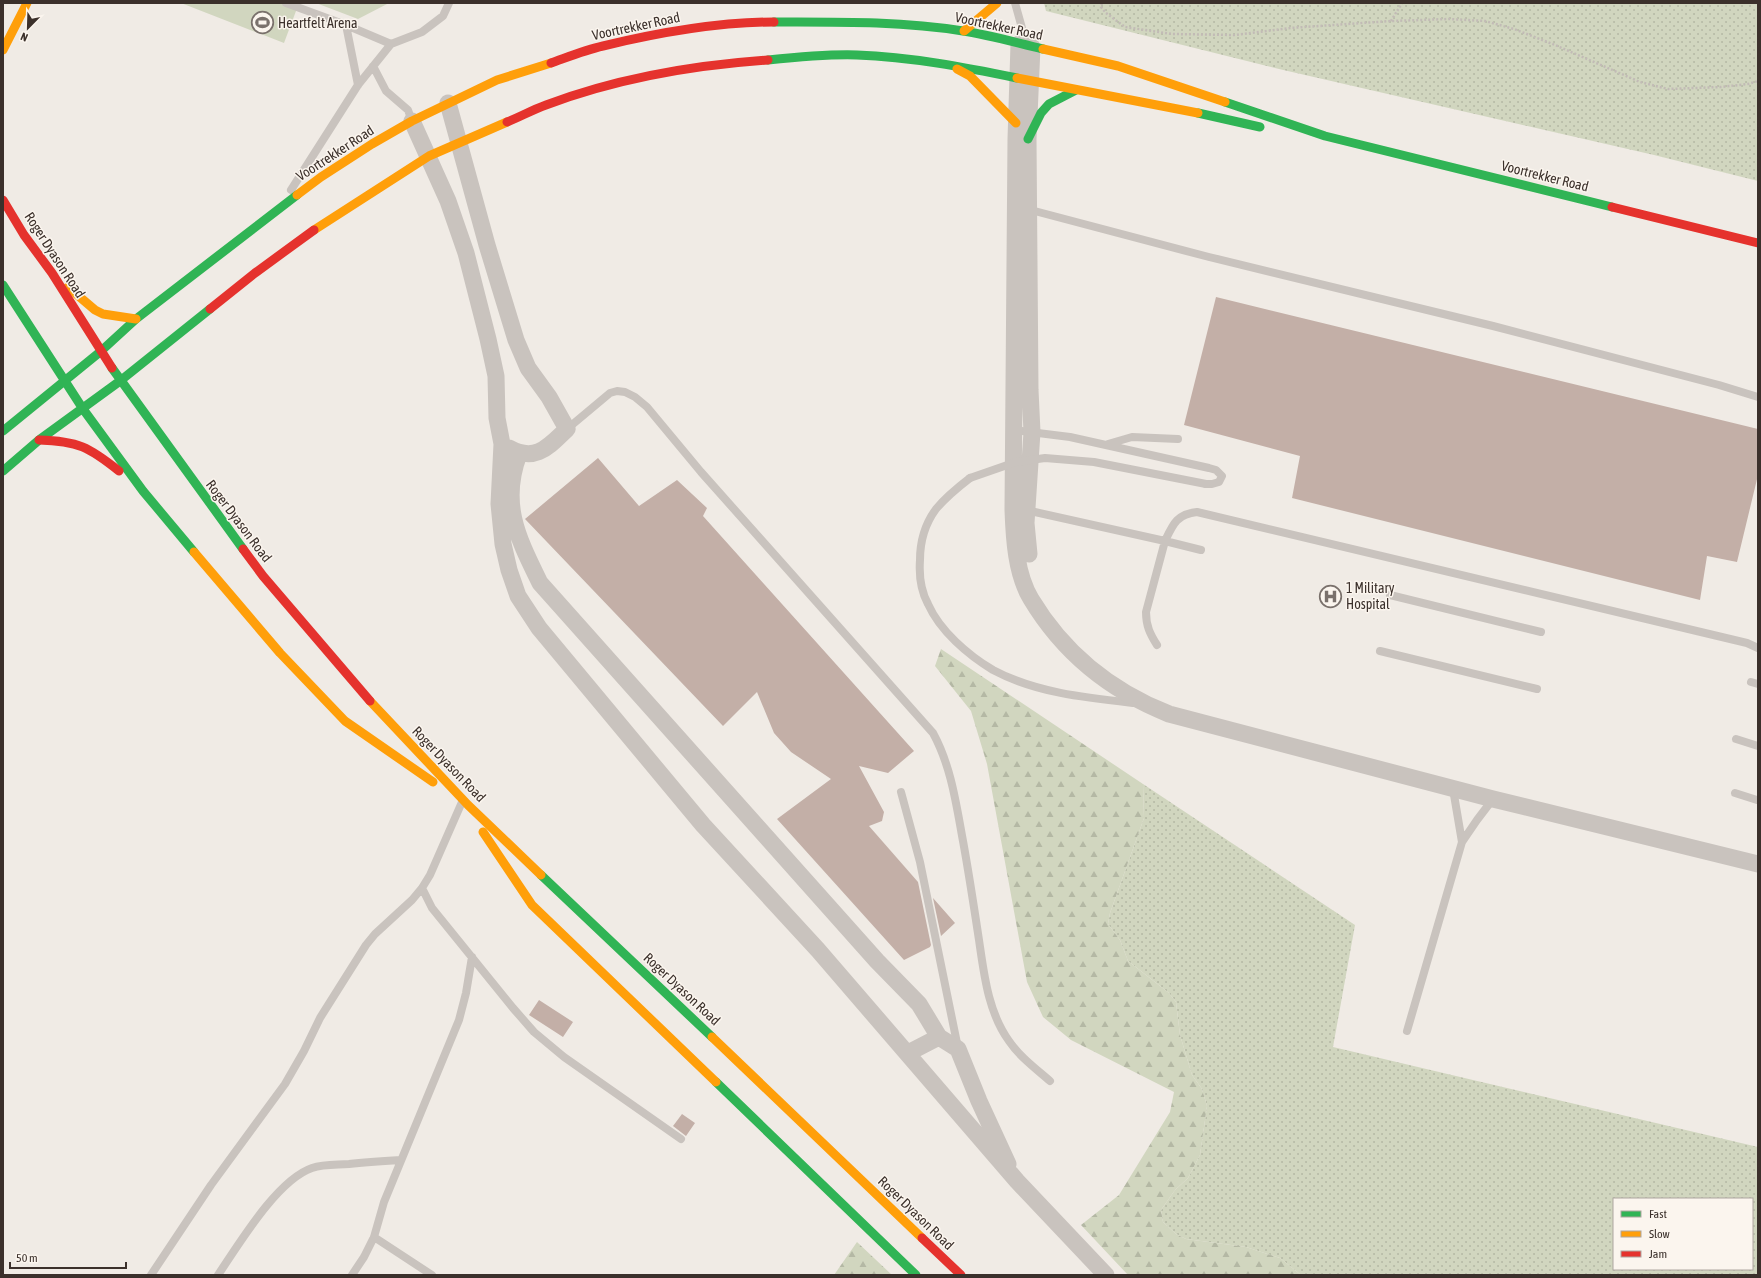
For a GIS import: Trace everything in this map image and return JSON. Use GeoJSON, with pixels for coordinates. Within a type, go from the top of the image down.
{"type":"FeatureCollection","features":[{"type":"Feature","properties":{"kind":"main road"},"geometry":{"type":"LineString","coordinates":[[3,50],[27,3]]}},
{"type":"Feature","properties":{"kind":"main road"},"geometry":{"type":"LineString","coordinates":[[964,31],[981,18],[996,3]]}},
{"type":"Feature","properties":{"kind":"main road","name":"Voortrekker Road"},"geometry":{"type":"LineString","coordinates":[[3,431],[100,352],[136,319],[278,209],[372,144],[412,122],[497,80],[602,46],[677,31],[755,22],[835,22],[912,25],[964,31],[1025,42],[1118,66],[1325,136],[1758,243]]}},
{"type":"Feature","properties":{"kind":"main road","name":"Voortrekker Road"},"geometry":{"type":"LineString","coordinates":[[3,471],[39,440],[120,382],[255,273],[304,236],[429,156],[546,105],[603,87],[679,71],[737,62],[856,55],[916,60],[949,65],[1172,107],[1271,129],[1325,136]]}},
{"type":"Feature","properties":{"kind":"main road"},"geometry":{"type":"LineString","coordinates":[[949,65],[970,76],[1016,123]]}},
{"type":"Feature","properties":{"kind":"main road"},"geometry":{"type":"LineString","coordinates":[[1028,139],[1042,113],[1049,104],[1076,90]]}},
{"type":"Feature","properties":{"kind":"main road","name":"Roger Dyason Road"},"geometry":{"type":"LineString","coordinates":[[3,200],[24,235],[52,273],[120,382],[262,576],[372,704],[480,816],[961,1275]]}},
{"type":"Feature","properties":{"kind":"main road"},"geometry":{"type":"LineString","coordinates":[[52,273],[95,310],[103,314],[136,319]]}},
{"type":"Feature","properties":{"kind":"main road","name":"Roger Dyason Road"},"geometry":{"type":"LineString","coordinates":[[3,285],[83,409],[143,491],[195,555],[280,654],[345,721],[462,801],[532,905],[916,1275]]}},
{"type":"Feature","properties":{"kind":"main road"},"geometry":{"type":"LineString","coordinates":[[39,440],[69,440],[84,445],[99,454],[143,491]]}},
{"type":"Feature","properties":{"kind":"street"},"geometry":{"type":"LineString","coordinates":[[1020,510],[1014,430],[1023,208],[1028,139],[1025,42]]}},
{"type":"Feature","properties":{"kind":"street"},"geometry":{"type":"LineString","coordinates":[[1025,79],[1016,123],[1023,208],[1032,432],[1016,545],[1022,575],[1031,599],[1074,654],[1093,671],[1119,690],[1143,704],[1197,723],[1453,789],[1758,864]]}},
{"type":"Feature","properties":{"kind":"street"},"geometry":{"type":"LineString","coordinates":[[448,104],[487,245],[516,340],[528,368],[549,397],[567,429],[544,450],[532,454],[519,454],[502,444]]}},
{"type":"Feature","properties":{"kind":"street"},"geometry":{"type":"LineString","coordinates":[[412,122],[429,156],[448,201],[466,253],[488,339],[496,376],[497,418],[502,444],[500,510],[505,551],[509,570],[518,596],[539,628],[702,825],[818,950],[870,1012],[908,1053],[941,1094],[1017,1182],[1106,1275]]}},
{"type":"Feature","properties":{"kind":"street"},"geometry":{"type":"LineString","coordinates":[[519,454],[512,478],[511,506],[513,519],[517,536],[540,583],[877,961],[916,1000],[931,1021],[939,1037],[958,1049],[979,1101],[1017,1182]]}},
{"type":"Feature","properties":{"kind":"street"},"geometry":{"type":"LineString","coordinates":[[518,596],[540,583]]}},
{"type":"Feature","properties":{"kind":"street"},"geometry":{"type":"LineString","coordinates":[[908,1053],[939,1037]]}},
{"type":"Feature","properties":{"kind":"lane"},"geometry":{"type":"LineString","coordinates":[[286,3],[346,25],[391,44]]}},
{"type":"Feature","properties":{"kind":"lane"},"geometry":{"type":"LineString","coordinates":[[278,209],[306,169],[358,85],[391,44],[422,32],[442,16],[449,3]]}},
{"type":"Feature","properties":{"kind":"lane"},"geometry":{"type":"LineString","coordinates":[[1016,3],[1025,42]]}},
{"type":"Feature","properties":{"kind":"lane"},"geometry":{"type":"LineString","coordinates":[[346,25],[358,85]]}},
{"type":"Feature","properties":{"kind":"lane"},"geometry":{"type":"LineString","coordinates":[[373,66],[386,91],[408,110],[412,122]]}},
{"type":"Feature","properties":{"kind":"lane"},"geometry":{"type":"LineString","coordinates":[[1023,208],[1209,257],[1501,328],[1719,385],[1758,397]]}},
{"type":"Feature","properties":{"kind":"lane"},"geometry":{"type":"LineString","coordinates":[[567,429],[610,393],[618,391],[625,392],[635,397],[647,407],[701,472],[933,733],[942,749],[951,777],[970,883],[986,987],[999,1024],[1008,1040],[1020,1056],[1050,1081]]}},
{"type":"Feature","properties":{"kind":"lane"},"geometry":{"type":"LineString","coordinates":[[1014,430],[1070,437],[1209,468],[1220,473],[1221,479],[1219,482],[1206,484],[1094,462],[1045,458],[1016,462],[970,478],[951,493],[936,510],[925,529],[920,547],[921,584],[927,603],[937,620],[970,654],[993,670],[1037,687],[1068,694],[1143,704]]}},
{"type":"Feature","properties":{"kind":"lane"},"geometry":{"type":"LineString","coordinates":[[1107,445],[1132,437],[1178,439]]}},
{"type":"Feature","properties":{"kind":"lane"},"geometry":{"type":"LineString","coordinates":[[1020,510],[1201,550]]}},
{"type":"Feature","properties":{"kind":"lane"},"geometry":{"type":"LineString","coordinates":[[1157,645],[1150,636],[1146,624],[1146,612],[1165,541],[1174,522],[1179,517],[1188,513],[1197,512],[1671,625],[1758,648]]}},
{"type":"Feature","properties":{"kind":"lane"},"geometry":{"type":"LineString","coordinates":[[1390,595],[1541,632]]}},
{"type":"Feature","properties":{"kind":"lane"},"geometry":{"type":"LineString","coordinates":[[1380,651],[1536,689]]}},
{"type":"Feature","properties":{"kind":"lane"},"geometry":{"type":"LineString","coordinates":[[1736,739],[1758,746]]}},
{"type":"Feature","properties":{"kind":"lane"},"geometry":{"type":"LineString","coordinates":[[1453,789],[1462,842]]}},
{"type":"Feature","properties":{"kind":"lane"},"geometry":{"type":"LineString","coordinates":[[901,792],[920,862],[958,1049]]}},
{"type":"Feature","properties":{"kind":"lane"},"geometry":{"type":"LineString","coordinates":[[1735,793],[1758,798]]}},
{"type":"Feature","properties":{"kind":"lane"},"geometry":{"type":"LineString","coordinates":[[1407,1031],[1462,842],[1493,799]]}},
{"type":"Feature","properties":{"kind":"lane"},"geometry":{"type":"LineString","coordinates":[[151,1275],[211,1185],[285,1084],[304,1051],[320,1018],[366,945],[375,934],[412,900],[422,888],[430,875],[462,801]]}},
{"type":"Feature","properties":{"kind":"lane"},"geometry":{"type":"LineString","coordinates":[[422,888],[432,908],[523,1020],[549,1045],[681,1139]]}},
{"type":"Feature","properties":{"kind":"lane"},"geometry":{"type":"LineString","coordinates":[[352,1275],[374,1237],[384,1202],[459,1020],[466,993],[472,957]]}},
{"type":"Feature","properties":{"kind":"lane"},"geometry":{"type":"LineString","coordinates":[[218,1275],[258,1218],[285,1185],[303,1172],[324,1165],[401,1160]]}},
{"type":"Feature","properties":{"kind":"lane"},"geometry":{"type":"LineString","coordinates":[[374,1237],[432,1275]]}},
{"type":"Feature","properties":{"kind":"path"},"geometry":{"type":"LineString","coordinates":[[1102,3],[1106,13],[1125,27],[1172,34],[1234,35],[1290,28],[1391,21],[1449,19],[1485,21],[1514,29],[1555,45],[1640,82],[1668,89],[1748,84],[1758,81]]}},
{"type":"Feature","properties":{"kind":"path"},"geometry":{"type":"LineString","coordinates":[[1391,21],[1402,3]]}},
{"type":"Feature","properties":{"kind":"green space","name":"Heartfelt Arena"},"geometry":{"type":"Polygon","coordinates":[[[181,3],[299,3],[284,43],[181,3]]]}},
{"type":"Feature","properties":{"kind":"green space","name":"Heartfelt Arena"},"geometry":{"type":"Polygon","coordinates":[[[316,3],[389,3],[358,19],[316,3]]]}},
{"type":"Feature","properties":{"kind":"green space"},"geometry":{"type":"Polygon","coordinates":[[[1044,3],[1758,3],[1758,181],[1654,155],[1279,69],[1046,11],[1044,3]]]}},
{"type":"Feature","properties":{"kind":"green space"},"geometry":{"type":"Polygon","coordinates":[[[941,649],[1143,784],[1144,818],[1110,913],[1108,924],[1120,940],[1128,961],[1169,993],[1176,1002],[1180,1035],[1192,1075],[1202,1089],[1207,1106],[1200,1155],[1188,1178],[1175,1190],[1161,1210],[1163,1222],[1176,1234],[1186,1239],[1246,1247],[1280,1258],[1301,1275],[1128,1275],[1081,1225],[1119,1195],[1170,1112],[1174,1092],[1071,1040],[1043,1017],[1027,982],[987,764],[971,711],[935,666],[941,649]]]}},
{"type":"Feature","properties":{"kind":"green space"},"geometry":{"type":"Polygon","coordinates":[[[1143,784],[1355,925],[1333,1047],[1758,1147],[1758,1275],[1301,1275],[1280,1258],[1246,1247],[1186,1239],[1176,1234],[1163,1222],[1161,1210],[1175,1190],[1188,1178],[1200,1155],[1207,1106],[1202,1089],[1192,1075],[1180,1035],[1176,1002],[1169,993],[1128,961],[1120,940],[1108,924],[1110,913],[1144,818],[1143,784]]]}},
{"type":"Feature","properties":{"kind":"green space"},"geometry":{"type":"Polygon","coordinates":[[[857,1242],[892,1275],[834,1275],[857,1242]]]}},
{"type":"Feature","properties":{"kind":"building"},"geometry":{"type":"Polygon","coordinates":[[[1216,297],[1758,429],[1758,475],[1737,562],[1707,556],[1700,600],[1292,498],[1300,456],[1184,425],[1216,297]]]}},
{"type":"Feature","properties":{"kind":"building"},"geometry":{"type":"Polygon","coordinates":[[[598,458],[639,506],[677,480],[707,508],[703,516],[914,751],[888,773],[859,766],[884,812],[882,821],[869,826],[918,882],[931,945],[930,947],[904,960],[777,819],[831,779],[791,752],[774,733],[757,692],[723,726],[525,519],[598,458]]]}},
{"type":"Feature","properties":{"kind":"building"},"geometry":{"type":"Polygon","coordinates":[[[933,898],[955,923],[941,936],[933,898]]]}},
{"type":"Feature","properties":{"kind":"building"},"geometry":{"type":"Polygon","coordinates":[[[539,1000],[573,1022],[563,1037],[529,1015],[539,1000]]]}},
{"type":"Feature","properties":{"kind":"building"},"geometry":{"type":"Polygon","coordinates":[[[682,1114],[695,1123],[686,1136],[673,1126],[682,1114]]]}},
{"type":"Feature","properties":{"kind":"traffic: fast"},"geometry":{"type":"LineString","coordinates":[[774,22],[916,25],[973,33],[1043,49]]}},
{"type":"Feature","properties":{"kind":"traffic: fast"},"geometry":{"type":"LineString","coordinates":[[768,60],[835,55],[877,56],[937,63],[1017,78]]}},
{"type":"Feature","properties":{"kind":"traffic: fast"},"geometry":{"type":"LineString","coordinates":[[1028,139],[1041,113],[1049,104],[1076,90]]}},
{"type":"Feature","properties":{"kind":"traffic: fast"},"geometry":{"type":"LineString","coordinates":[[1225,102],[1325,136],[1612,207]]}},
{"type":"Feature","properties":{"kind":"traffic: fast"},"geometry":{"type":"LineString","coordinates":[[1198,113],[1260,127]]}},
{"type":"Feature","properties":{"kind":"traffic: fast"},"geometry":{"type":"LineString","coordinates":[[3,431],[100,352],[136,319],[297,195]]}},
{"type":"Feature","properties":{"kind":"traffic: fast"},"geometry":{"type":"LineString","coordinates":[[3,285],[83,409],[143,491],[194,552]]}},
{"type":"Feature","properties":{"kind":"traffic: fast"},"geometry":{"type":"LineString","coordinates":[[3,471],[39,440],[120,381],[210,309]]}},
{"type":"Feature","properties":{"kind":"traffic: fast"},"geometry":{"type":"LineString","coordinates":[[112,368],[243,549]]}},
{"type":"Feature","properties":{"kind":"traffic: fast"},"geometry":{"type":"LineString","coordinates":[[541,875],[712,1037]]}},
{"type":"Feature","properties":{"kind":"traffic: fast"},"geometry":{"type":"LineString","coordinates":[[716,1082],[916,1275]]}},
{"type":"Feature","properties":{"kind":"traffic: slow"},"geometry":{"type":"LineString","coordinates":[[3,50],[27,3]]}},
{"type":"Feature","properties":{"kind":"traffic: slow"},"geometry":{"type":"LineString","coordinates":[[964,31],[997,3]]}},
{"type":"Feature","properties":{"kind":"traffic: slow"},"geometry":{"type":"LineString","coordinates":[[1043,49],[1118,66],[1225,102]]}},
{"type":"Feature","properties":{"kind":"traffic: slow"},"geometry":{"type":"LineString","coordinates":[[297,195],[321,177],[372,144],[412,121],[497,80],[551,63]]}},
{"type":"Feature","properties":{"kind":"traffic: slow"},"geometry":{"type":"LineString","coordinates":[[957,69],[970,76],[1016,123]]}},
{"type":"Feature","properties":{"kind":"traffic: slow"},"geometry":{"type":"LineString","coordinates":[[1017,78],[1198,113]]}},
{"type":"Feature","properties":{"kind":"traffic: slow"},"geometry":{"type":"LineString","coordinates":[[314,230],[429,156],[507,122]]}},
{"type":"Feature","properties":{"kind":"traffic: slow"},"geometry":{"type":"LineString","coordinates":[[68,287],[95,310],[103,314],[136,319]]}},
{"type":"Feature","properties":{"kind":"traffic: slow"},"geometry":{"type":"LineString","coordinates":[[194,552],[280,653],[345,721],[433,782]]}},
{"type":"Feature","properties":{"kind":"traffic: slow"},"geometry":{"type":"LineString","coordinates":[[370,701],[468,805],[541,875]]}},
{"type":"Feature","properties":{"kind":"traffic: slow"},"geometry":{"type":"LineString","coordinates":[[483,832],[532,905],[716,1082]]}},
{"type":"Feature","properties":{"kind":"traffic: slow"},"geometry":{"type":"LineString","coordinates":[[712,1037],[922,1238]]}},
{"type":"Feature","properties":{"kind":"traffic: jam"},"geometry":{"type":"LineString","coordinates":[[551,63],[596,48],[666,33],[710,26],[753,22],[774,22]]}},
{"type":"Feature","properties":{"kind":"traffic: jam"},"geometry":{"type":"LineString","coordinates":[[507,122],[541,107],[572,96],[627,81],[712,65],[768,60]]}},
{"type":"Feature","properties":{"kind":"traffic: jam"},"geometry":{"type":"LineString","coordinates":[[3,200],[24,235],[52,273],[112,368]]}},
{"type":"Feature","properties":{"kind":"traffic: jam"},"geometry":{"type":"LineString","coordinates":[[1612,207],[1758,243]]}},
{"type":"Feature","properties":{"kind":"traffic: jam"},"geometry":{"type":"LineString","coordinates":[[210,309],[255,273],[314,230]]}},
{"type":"Feature","properties":{"kind":"traffic: jam"},"geometry":{"type":"LineString","coordinates":[[39,440],[64,442],[82,447],[99,456],[119,471]]}},
{"type":"Feature","properties":{"kind":"traffic: jam"},"geometry":{"type":"LineString","coordinates":[[243,549],[263,576],[370,701]]}},
{"type":"Feature","properties":{"kind":"traffic: jam"},"geometry":{"type":"LineString","coordinates":[[922,1238],[961,1275]]}},
{"type":"Feature","properties":{"kind":"place","name":"Heartfelt Arena"},"geometry":{"type":"Point","coordinates":[262,23]}},
{"type":"Feature","properties":{"kind":"place","name":"1 Military Hospital"},"geometry":{"type":"Point","coordinates":[1330,596]}}]}
